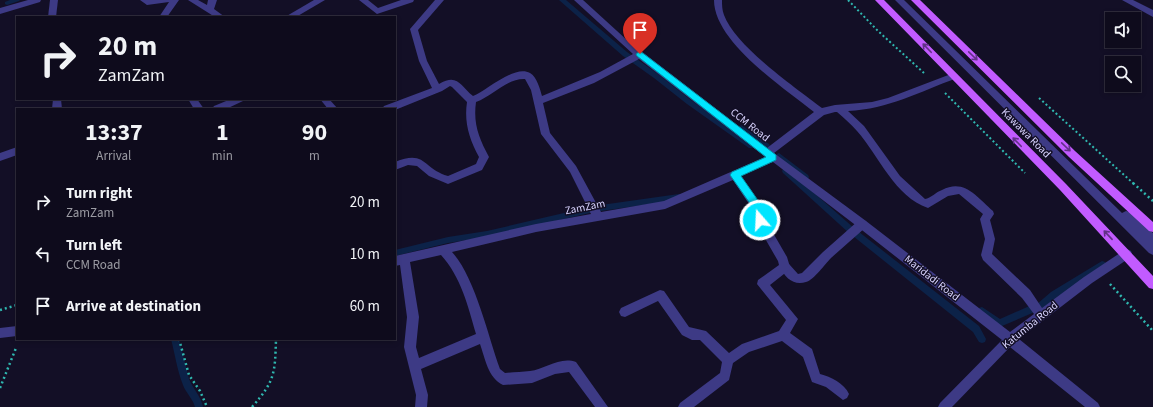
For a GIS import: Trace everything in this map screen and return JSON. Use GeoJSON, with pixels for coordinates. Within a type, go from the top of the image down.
{"type":"FeatureCollection","features":[{"type":"Feature","properties":{"kind":"main road","name":"Kawawa Road"},"geometry":{"type":"LineString","coordinates":[[880,0],[1127,254],[1153,284]]}},
{"type":"Feature","properties":{"kind":"main road","name":"Kawawa Road"},"geometry":{"type":"LineString","coordinates":[[915,0],[1072,154],[1151,224]]}},
{"type":"Feature","properties":{"kind":"street"},"geometry":{"type":"LineString","coordinates":[[0,11],[37,0]]}},
{"type":"Feature","properties":{"kind":"street"},"geometry":{"type":"LineString","coordinates":[[52,16],[54,0]]}},
{"type":"Feature","properties":{"kind":"street"},"geometry":{"type":"LineString","coordinates":[[144,0],[147,2],[167,0]]}},
{"type":"Feature","properties":{"kind":"street"},"geometry":{"type":"LineString","coordinates":[[164,16],[175,0],[182,3],[192,0],[219,16]]}},
{"type":"Feature","properties":{"kind":"street"},"geometry":{"type":"LineString","coordinates":[[210,10],[211,2],[214,0]]}},
{"type":"Feature","properties":{"kind":"street"},"geometry":{"type":"LineString","coordinates":[[291,16],[321,0]]}},
{"type":"Feature","properties":{"kind":"street"},"geometry":{"type":"LineString","coordinates":[[363,0],[377,11],[410,0]]}},
{"type":"Feature","properties":{"kind":"street"},"geometry":{"type":"LineString","coordinates":[[439,89],[434,86],[426,68],[414,28],[440,0]]}},
{"type":"Feature","properties":{"kind":"street","name":"CCM Road"},"geometry":{"type":"LineString","coordinates":[[578,0],[640,54],[770,155],[821,112],[829,109],[877,105],[899,99],[934,83],[954,76]]}},
{"type":"Feature","properties":{"kind":"street"},"geometry":{"type":"LineString","coordinates":[[718,0],[721,17],[730,32],[785,84],[821,112]]}},
{"type":"Feature","properties":{"kind":"street","name":"Kawawa Road"},"geometry":{"type":"LineString","coordinates":[[899,0],[1053,150],[1153,239]]}},
{"type":"Feature","properties":{"kind":"street","name":"Kawawa Road"},"geometry":{"type":"LineString","coordinates":[[899,0],[1153,250]]}},
{"type":"Feature","properties":{"kind":"street"},"geometry":{"type":"LineString","coordinates":[[1126,0],[1153,14]]}},
{"type":"Feature","properties":{"kind":"street"},"geometry":{"type":"LineString","coordinates":[[538,101],[595,79],[625,64],[640,54]]}},
{"type":"Feature","properties":{"kind":"street"},"geometry":{"type":"LineString","coordinates":[[472,100],[521,74],[528,76],[534,84],[546,133],[553,145],[568,161],[598,217]]}},
{"type":"Feature","properties":{"kind":"street"},"geometry":{"type":"LineString","coordinates":[[390,108],[439,89],[450,83],[455,84],[468,98],[472,100]]}},
{"type":"Feature","properties":{"kind":"street"},"geometry":{"type":"LineString","coordinates":[[218,108],[238,100]]}},
{"type":"Feature","properties":{"kind":"street"},"geometry":{"type":"LineString","coordinates":[[325,100],[332,108]]}},
{"type":"Feature","properties":{"kind":"street"},"geometry":{"type":"LineString","coordinates":[[396,166],[407,161],[419,162],[436,176],[448,180],[479,167],[484,157],[473,138],[471,129],[472,100]]}},
{"type":"Feature","properties":{"kind":"street"},"geometry":{"type":"LineString","coordinates":[[840,109],[861,129],[897,179],[922,202],[928,204],[948,190],[959,189],[964,190],[989,214],[986,223],[990,239],[989,248],[986,255],[987,257],[1026,294],[1041,315]]}},
{"type":"Feature","properties":{"kind":"street"},"geometry":{"type":"LineString","coordinates":[[0,158],[16,151]]}},
{"type":"Feature","properties":{"kind":"street","name":"ZamZam"},"geometry":{"type":"LineString","coordinates":[[399,260],[536,228],[664,205],[735,175],[770,155]]}},
{"type":"Feature","properties":{"kind":"street","name":"Maridadi Road"},"geometry":{"type":"LineString","coordinates":[[770,155],[862,224],[1010,339],[1094,407]]}},
{"type":"Feature","properties":{"kind":"street"},"geometry":{"type":"LineString","coordinates":[[735,175],[760,212],[760,220],[780,252],[785,267],[796,279],[805,278],[827,255],[862,224]]}},
{"type":"Feature","properties":{"kind":"street"},"geometry":{"type":"LineString","coordinates":[[442,249],[452,258],[463,278],[496,373],[503,379],[532,377],[555,368],[572,366],[602,407]]}},
{"type":"Feature","properties":{"kind":"street","name":"Katumba Road"},"geometry":{"type":"LineString","coordinates":[[944,407],[1010,339],[1101,270],[1127,254]]}},
{"type":"Feature","properties":{"kind":"street"},"geometry":{"type":"LineString","coordinates":[[399,260],[413,317],[413,329],[410,338],[414,366],[422,395],[421,407]]}},
{"type":"Feature","properties":{"kind":"street"},"geometry":{"type":"LineString","coordinates":[[684,407],[725,376],[728,360],[746,348],[783,335],[792,319],[762,284],[785,267]]}},
{"type":"Feature","properties":{"kind":"street"},"geometry":{"type":"LineString","coordinates":[[625,312],[660,295],[675,316],[681,328],[694,335],[702,335],[728,360]]}},
{"type":"Feature","properties":{"kind":"street"},"geometry":{"type":"LineString","coordinates":[[0,333],[16,331]]}},
{"type":"Feature","properties":{"kind":"street"},"geometry":{"type":"LineString","coordinates":[[783,335],[808,352],[816,378],[830,382],[843,394]]}},
{"type":"Feature","properties":{"kind":"street"},"geometry":{"type":"LineString","coordinates":[[414,366],[483,337]]}},
{"type":"Feature","properties":{"kind":"path"},"geometry":{"type":"LineString","coordinates":[[848,0],[878,31],[934,83],[1027,174]]}},
{"type":"Feature","properties":{"kind":"path"},"geometry":{"type":"LineString","coordinates":[[1101,270],[1112,285],[1153,331]]}},
{"type":"Feature","properties":{"kind":"path"},"geometry":{"type":"LineString","coordinates":[[0,310],[16,305]]}},
{"type":"Feature","properties":{"kind":"path"},"geometry":{"type":"LineString","coordinates":[[179,340],[188,375],[200,391],[207,407]]}},
{"type":"Feature","properties":{"kind":"path"},"geometry":{"type":"LineString","coordinates":[[252,407],[269,389],[275,375],[276,340]]}},
{"type":"Feature","properties":{"kind":"path"},"geometry":{"type":"LineString","coordinates":[[0,388],[16,346]]}},
{"type":"Feature","properties":{"kind":"waterway"},"geometry":{"type":"LineString","coordinates":[[7,3],[17,0]]}},
{"type":"Feature","properties":{"kind":"waterway"},"geometry":{"type":"LineString","coordinates":[[562,0],[625,54],[751,146]]}},
{"type":"Feature","properties":{"kind":"waterway"},"geometry":{"type":"LineString","coordinates":[[741,128],[767,146]]}},
{"type":"Feature","properties":{"kind":"waterway"},"geometry":{"type":"LineString","coordinates":[[779,156],[806,177]]}},
{"type":"Feature","properties":{"kind":"waterway"},"geometry":{"type":"LineString","coordinates":[[785,171],[852,231]]}},
{"type":"Feature","properties":{"kind":"waterway"},"geometry":{"type":"LineString","coordinates":[[396,253],[448,240],[487,234],[594,209],[679,197]]}},
{"type":"Feature","properties":{"kind":"waterway"},"geometry":{"type":"LineString","coordinates":[[856,234],[976,329],[982,339]]}},
{"type":"Feature","properties":{"kind":"waterway"},"geometry":{"type":"LineString","coordinates":[[1039,306],[1054,294],[1102,264]]}},
{"type":"Feature","properties":{"kind":"waterway"},"geometry":{"type":"LineString","coordinates":[[982,311],[999,323],[1034,308]]}},
{"type":"Feature","properties":{"kind":"waterway"},"geometry":{"type":"LineString","coordinates":[[175,340],[188,388],[197,401],[199,407]]}},
{"type":"Feature","properties":{"kind":"route"},"geometry":{"type":"LineString","coordinates":[[640,54],[773,158],[735,175],[760,212],[760,220]]}}]}
